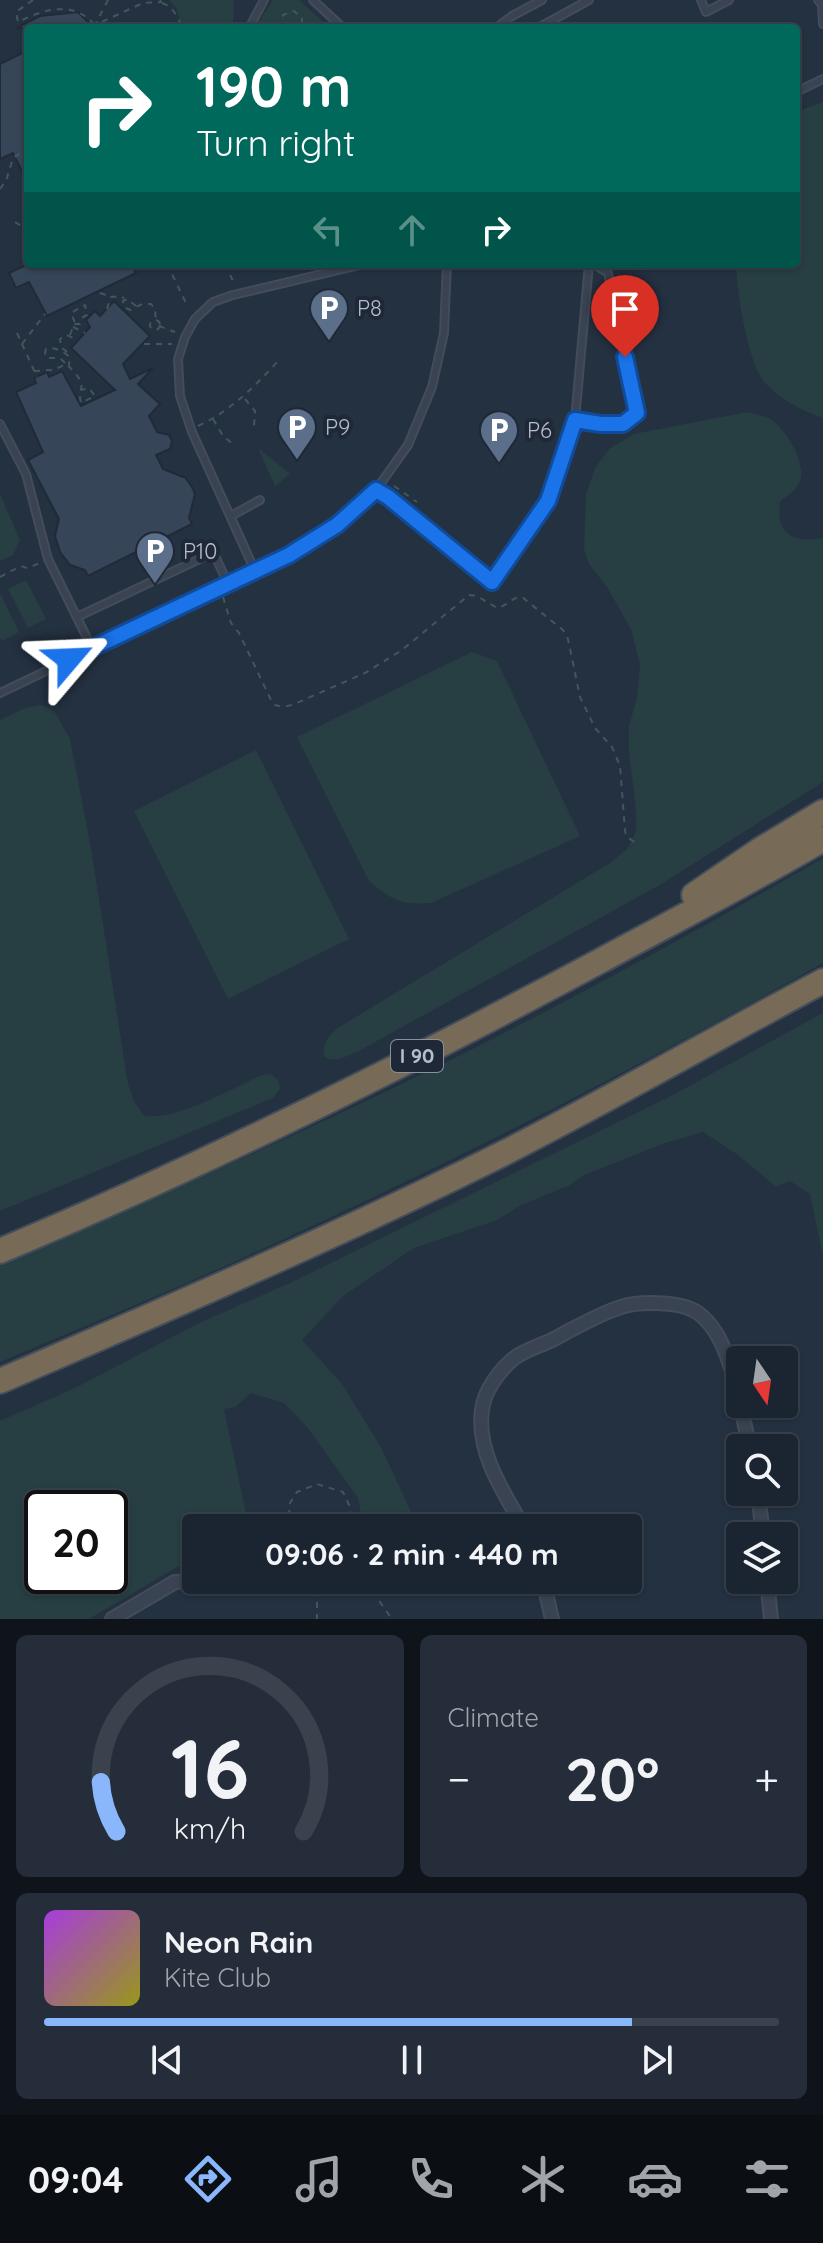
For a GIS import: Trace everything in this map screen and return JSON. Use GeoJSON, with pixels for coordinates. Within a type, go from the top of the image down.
{"type":"FeatureCollection","features":[{"type":"Feature","properties":{"kind":"highway"},"geometry":{"type":"LineString","coordinates":[[589,967],[760,850],[823,812]]}},
{"type":"Feature","properties":{"kind":"highway","name":"I 90"},"geometry":{"type":"LineString","coordinates":[[0,1251],[144,1188],[343,1094],[542,993],[823,839]]}},
{"type":"Feature","properties":{"kind":"highway"},"geometry":{"type":"LineString","coordinates":[[0,1381],[404,1202],[509,1150],[823,981]]}},
{"type":"Feature","properties":{"kind":"street"},"geometry":{"type":"LineString","coordinates":[[516,1514],[496,1479],[481,1422],[489,1388],[514,1358],[619,1307],[662,1303],[694,1311],[716,1334],[726,1354]]}},
{"type":"Feature","properties":{"kind":"street"},"geometry":{"type":"LineString","coordinates":[[112,1619],[175,1582],[182,1582]]}},
{"type":"Feature","properties":{"kind":"street"},"geometry":{"type":"LineString","coordinates":[[546,1594],[552,1619]]}},
{"type":"Feature","properties":{"kind":"street"},"geometry":{"type":"LineString","coordinates":[[768,1594],[771,1619]]}},
{"type":"Feature","properties":{"kind":"lane"},"geometry":{"type":"LineString","coordinates":[[251,24],[264,0]]}},
{"type":"Feature","properties":{"kind":"lane"},"geometry":{"type":"LineString","coordinates":[[313,0],[339,24]]}},
{"type":"Feature","properties":{"kind":"lane"},"geometry":{"type":"LineString","coordinates":[[501,24],[542,0]]}},
{"type":"Feature","properties":{"kind":"lane"},"geometry":{"type":"LineString","coordinates":[[545,24],[589,0]]}},
{"type":"Feature","properties":{"kind":"lane"},"geometry":{"type":"LineString","coordinates":[[701,0],[706,12],[729,0]]}},
{"type":"Feature","properties":{"kind":"lane"},"geometry":{"type":"LineString","coordinates":[[818,0],[822,5],[823,24]]}},
{"type":"Feature","properties":{"kind":"lane"},"geometry":{"type":"LineString","coordinates":[[800,90],[823,79]]}},
{"type":"Feature","properties":{"kind":"lane"},"geometry":{"type":"LineString","coordinates":[[255,571],[191,430],[180,396],[178,359],[194,320],[213,302],[349,268]]}},
{"type":"Feature","properties":{"kind":"lane"},"geometry":{"type":"LineString","coordinates":[[0,693],[315,540],[376,490],[408,445],[432,387],[444,333],[447,268]]}},
{"type":"Feature","properties":{"kind":"lane"},"geometry":{"type":"LineString","coordinates":[[376,490],[492,582],[548,501],[575,420],[592,268]]}},
{"type":"Feature","properties":{"kind":"lane"},"geometry":{"type":"LineString","coordinates":[[575,420],[623,424],[637,413],[608,273],[599,268]]}},
{"type":"Feature","properties":{"kind":"lane"},"geometry":{"type":"LineString","coordinates":[[0,424],[26,474],[48,559],[92,648]]}},
{"type":"Feature","properties":{"kind":"lane"},"geometry":{"type":"LineString","coordinates":[[231,516],[260,500]]}},
{"type":"Feature","properties":{"kind":"lane"},"geometry":{"type":"LineString","coordinates":[[77,617],[206,556],[216,558],[228,584]]}},
{"type":"Feature","properties":{"kind":"path"},"geometry":{"type":"LineString","coordinates":[[33,0],[16,12],[18,22],[35,14],[66,9],[77,11],[94,24]]}},
{"type":"Feature","properties":{"kind":"path"},"geometry":{"type":"LineString","coordinates":[[96,24],[108,0]]}},
{"type":"Feature","properties":{"kind":"path"},"geometry":{"type":"LineString","coordinates":[[97,24],[143,3],[160,1],[169,5],[181,24]]}},
{"type":"Feature","properties":{"kind":"path"},"geometry":{"type":"LineString","coordinates":[[281,24],[283,15],[294,11],[302,18],[302,24]]}},
{"type":"Feature","properties":{"kind":"path"},"geometry":{"type":"LineString","coordinates":[[0,189],[6,181],[13,158],[21,153]]}},
{"type":"Feature","properties":{"kind":"path"},"geometry":{"type":"LineString","coordinates":[[15,222],[24,228]]}},
{"type":"Feature","properties":{"kind":"path"},"geometry":{"type":"LineString","coordinates":[[169,268],[188,307]]}},
{"type":"Feature","properties":{"kind":"path"},"geometry":{"type":"LineString","coordinates":[[227,268],[233,281]]}},
{"type":"Feature","properties":{"kind":"path"},"geometry":{"type":"LineString","coordinates":[[100,293],[120,296],[136,306]]}},
{"type":"Feature","properties":{"kind":"path"},"geometry":{"type":"LineString","coordinates":[[107,309],[111,297]]}},
{"type":"Feature","properties":{"kind":"path"},"geometry":{"type":"LineString","coordinates":[[125,299],[123,303],[132,311],[136,306],[151,304],[159,326],[175,333]]}},
{"type":"Feature","properties":{"kind":"path"},"geometry":{"type":"LineString","coordinates":[[34,371],[55,370],[71,360],[59,342],[61,337],[71,337],[71,313],[85,305],[87,315],[80,324],[73,325]]}},
{"type":"Feature","properties":{"kind":"path"},"geometry":{"type":"LineString","coordinates":[[22,345],[45,314]]}},
{"type":"Feature","properties":{"kind":"path"},"geometry":{"type":"LineString","coordinates":[[156,321],[151,322],[151,328],[157,330],[159,326]]}},
{"type":"Feature","properties":{"kind":"path"},"geometry":{"type":"LineString","coordinates":[[73,325],[85,333]]}},
{"type":"Feature","properties":{"kind":"path"},"geometry":{"type":"LineString","coordinates":[[17,333],[37,377]]}},
{"type":"Feature","properties":{"kind":"path"},"geometry":{"type":"LineString","coordinates":[[144,344],[173,344]]}},
{"type":"Feature","properties":{"kind":"path"},"geometry":{"type":"LineString","coordinates":[[67,353],[52,348],[45,351],[47,358],[60,358],[82,381],[79,393],[81,403],[95,396],[89,388],[81,390]]}},
{"type":"Feature","properties":{"kind":"path"},"geometry":{"type":"LineString","coordinates":[[197,427],[244,397],[280,359]]}},
{"type":"Feature","properties":{"kind":"path"},"geometry":{"type":"LineString","coordinates":[[244,397],[255,411],[254,426]]}},
{"type":"Feature","properties":{"kind":"path"},"geometry":{"type":"LineString","coordinates":[[213,419],[223,436],[234,445]]}},
{"type":"Feature","properties":{"kind":"path"},"geometry":{"type":"LineString","coordinates":[[394,486],[417,502]]}},
{"type":"Feature","properties":{"kind":"path"},"geometry":{"type":"LineString","coordinates":[[0,577],[21,566],[27,568],[48,559]]}},
{"type":"Feature","properties":{"kind":"path"},"geometry":{"type":"LineString","coordinates":[[223,596],[231,623],[277,707],[322,693],[365,673],[402,650],[469,595],[477,596],[497,608],[522,597],[563,630],[568,639],[580,697],[595,728],[617,756],[622,777],[626,836],[637,844]]}},
{"type":"Feature","properties":{"kind":"path"},"geometry":{"type":"LineString","coordinates":[[289,1514],[290,1503],[297,1492],[317,1484],[343,1492],[351,1514]]}},
{"type":"Feature","properties":{"kind":"path"},"geometry":{"type":"LineString","coordinates":[[314,1594],[317,1619]]}},
{"type":"Feature","properties":{"kind":"path"},"geometry":{"type":"LineString","coordinates":[[375,1594],[392,1619]]}},
{"type":"Feature","properties":{"kind":"green space"},"geometry":{"type":"Polygon","coordinates":[[[169,0],[234,0],[233,22],[182,24],[176,8],[169,0]]]}},
{"type":"Feature","properties":{"kind":"green space"},"geometry":{"type":"Polygon","coordinates":[[[273,0],[299,0],[326,24],[258,24],[273,0]]]}},
{"type":"Feature","properties":{"kind":"green space"},"geometry":{"type":"Polygon","coordinates":[[[823,102],[823,418],[784,399],[765,383],[753,359],[738,291],[736,268],[800,268],[800,111],[823,102]]]}},
{"type":"Feature","properties":{"kind":"green space"},"geometry":{"type":"Polygon","coordinates":[[[747,412],[767,417],[778,425],[790,440],[801,467],[799,483],[780,501],[779,513],[784,529],[788,534],[803,539],[823,538],[823,782],[658,886],[357,1052],[336,1059],[324,1056],[326,1042],[341,1027],[610,863],[627,849],[636,832],[629,726],[637,698],[640,665],[631,629],[607,587],[589,564],[584,550],[586,495],[595,468],[609,449],[634,434],[747,412]]]}},
{"type":"Feature","properties":{"kind":"green space"},"geometry":{"type":"Polygon","coordinates":[[[258,448],[290,474],[275,486],[258,448]]]}},
{"type":"Feature","properties":{"kind":"green space"},"geometry":{"type":"Polygon","coordinates":[[[0,494],[20,540],[13,555],[0,561],[0,494]]]}},
{"type":"Feature","properties":{"kind":"green space"},"geometry":{"type":"Polygon","coordinates":[[[26,580],[46,619],[28,628],[8,589],[26,580]]]}},
{"type":"Feature","properties":{"kind":"green space"},"geometry":{"type":"Polygon","coordinates":[[[0,593],[19,632],[2,641],[0,638],[0,593]]]}},
{"type":"Feature","properties":{"kind":"green space"},"geometry":{"type":"Polygon","coordinates":[[[472,652],[497,661],[580,836],[431,903],[404,902],[391,897],[369,881],[297,737],[472,652]]]}},
{"type":"Feature","properties":{"kind":"green space"},"geometry":{"type":"Polygon","coordinates":[[[42,705],[54,711],[70,739],[91,848],[128,1084],[134,1101],[144,1116],[158,1116],[204,1102],[262,1075],[271,1074],[278,1080],[280,1089],[273,1098],[0,1211],[0,720],[25,708],[42,705]]]}},
{"type":"Feature","properties":{"kind":"green space"},"geometry":{"type":"Polygon","coordinates":[[[256,750],[349,939],[228,999],[134,811],[256,750]]]}},
{"type":"Feature","properties":{"kind":"green space"},"geometry":{"type":"Polygon","coordinates":[[[823,858],[823,963],[617,1075],[408,1180],[234,1262],[0,1362],[0,1265],[239,1160],[437,1067],[715,920],[823,858]]]}},
{"type":"Feature","properties":{"kind":"green space"},"geometry":{"type":"Polygon","coordinates":[[[823,1013],[823,1256],[810,1194],[790,1181],[776,1187],[738,1155],[703,1132],[665,1143],[584,1175],[570,1185],[519,1206],[497,1220],[414,1248],[343,1296],[302,1340],[342,1384],[382,1449],[411,1514],[361,1514],[358,1498],[307,1427],[284,1403],[251,1393],[235,1407],[224,1409],[246,1514],[182,1514],[182,1564],[89,1619],[0,1619],[0,1421],[77,1387],[197,1324],[290,1283],[669,1097],[823,1013]]]}},
{"type":"Feature","properties":{"kind":"building"},"geometry":{"type":"Polygon","coordinates":[[[78,12],[89,23],[24,24],[40,16],[78,12]]]}},
{"type":"Feature","properties":{"kind":"building"},"geometry":{"type":"Polygon","coordinates":[[[24,52],[24,175],[13,153],[0,159],[0,64],[24,52]]]}},
{"type":"Feature","properties":{"kind":"building"},"geometry":{"type":"Polygon","coordinates":[[[24,266],[133,268],[136,273],[47,316],[29,282],[16,288],[9,273],[24,266]]]}},
{"type":"Feature","properties":{"kind":"building"},"geometry":{"type":"Polygon","coordinates":[[[114,301],[150,336],[123,364],[130,379],[153,368],[138,384],[160,404],[149,416],[157,432],[169,435],[172,441],[170,449],[156,455],[163,469],[184,476],[195,494],[189,518],[192,524],[88,576],[85,570],[70,565],[60,552],[55,536],[59,519],[28,460],[43,452],[16,392],[36,383],[34,378],[47,372],[49,377],[62,371],[81,406],[115,390],[71,348],[90,327],[86,320],[95,311],[100,316],[114,301]]]}},
{"type":"Feature","properties":{"kind":"place","name":"P8"},"geometry":{"type":"Point","coordinates":[329,342]}},
{"type":"Feature","properties":{"kind":"place","name":"P9"},"geometry":{"type":"Point","coordinates":[297,461]}},
{"type":"Feature","properties":{"kind":"place","name":"P6"},"geometry":{"type":"Point","coordinates":[499,464]}},
{"type":"Feature","properties":{"kind":"place","name":"P10"},"geometry":{"type":"Point","coordinates":[155,585]}},
{"type":"Feature","properties":{"kind":"route"},"geometry":{"type":"LineString","coordinates":[[69,659],[289,555],[337,525],[376,490],[492,582],[548,501],[575,420],[623,424],[637,413],[625,357]]}}]}
